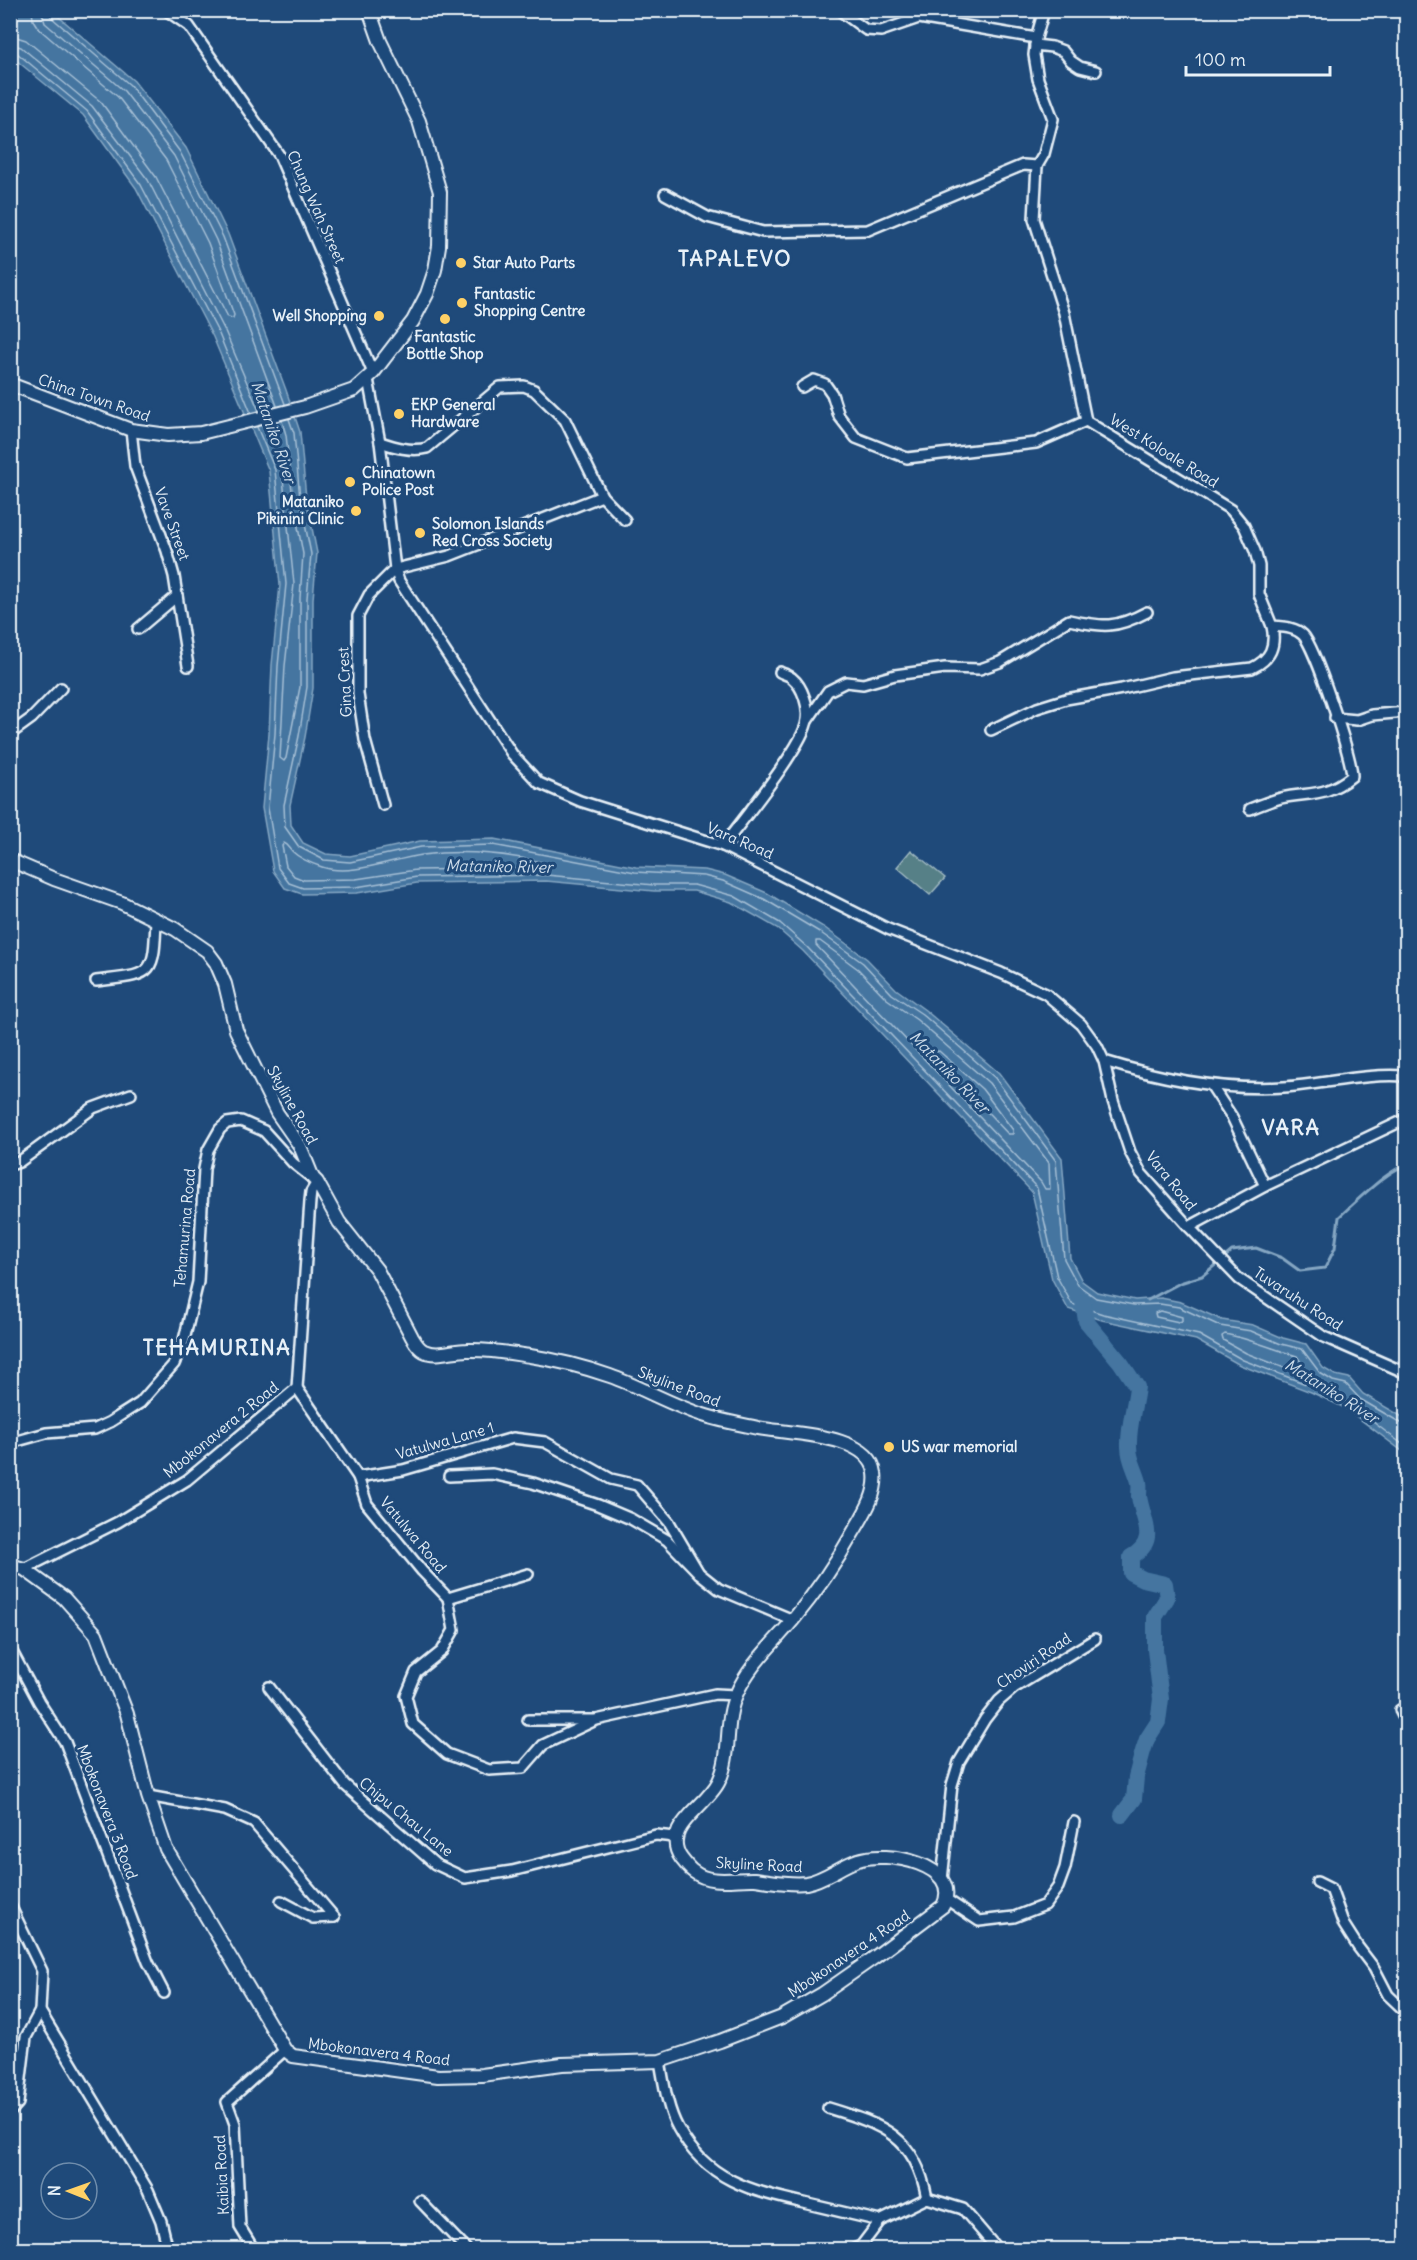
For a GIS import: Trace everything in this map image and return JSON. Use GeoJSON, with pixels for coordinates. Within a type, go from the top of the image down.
{"type":"FeatureCollection","features":[{"type":"Feature","properties":{"kind":"street","name":"Chung Wah Street"},"geometry":{"type":"LineString","coordinates":[[166,10],[189,26],[279,155],[370,376]]}},
{"type":"Feature","properties":{"kind":"street","name":"China Town Road"},"geometry":{"type":"LineString","coordinates":[[10,384],[131,430],[148,434],[184,436],[219,430],[305,407],[354,390],[370,376],[413,321],[427,294],[435,270],[439,246],[440,192],[419,121],[380,41],[369,10]]}},
{"type":"Feature","properties":{"kind":"street"},"geometry":{"type":"LineString","coordinates":[[778,10],[795,10]]}},
{"type":"Feature","properties":{"kind":"street"},"geometry":{"type":"LineString","coordinates":[[839,10],[866,30],[881,31],[918,18],[1036,42],[1063,51],[1080,67],[1096,72]]}},
{"type":"Feature","properties":{"kind":"street","name":"West Koloale Road"},"geometry":{"type":"LineString","coordinates":[[1044,10],[1034,55],[1038,79],[1053,119],[1044,154],[1037,166],[1034,219],[1064,312],[1086,421],[1231,510],[1244,526],[1253,545],[1259,566],[1259,594],[1272,626]]}},
{"type":"Feature","properties":{"kind":"street"},"geometry":{"type":"LineString","coordinates":[[665,194],[707,217],[764,232],[868,230],[1023,165],[1037,166]]}},
{"type":"Feature","properties":{"kind":"street","name":"Vara Road"},"geometry":{"type":"LineString","coordinates":[[370,376],[395,569],[399,581],[512,754],[539,783],[580,801],[723,846],[888,929],[1001,973],[1046,994],[1081,1024],[1097,1046],[1104,1061],[1113,1101],[1130,1152],[1142,1173],[1189,1227]]}},
{"type":"Feature","properties":{"kind":"street"},"geometry":{"type":"LineString","coordinates":[[802,387],[814,380],[825,384],[832,394],[839,416],[856,438],[907,458],[1036,443],[1086,421]]}},
{"type":"Feature","properties":{"kind":"street"},"geometry":{"type":"LineString","coordinates":[[380,442],[400,448],[420,450],[427,448],[500,387],[524,386],[534,390],[566,420],[602,496],[625,520]]}},
{"type":"Feature","properties":{"kind":"street","name":"Vave Street"},"geometry":{"type":"LineString","coordinates":[[131,430],[135,466],[167,550],[188,666]]}},
{"type":"Feature","properties":{"kind":"street"},"geometry":{"type":"LineString","coordinates":[[395,569],[449,556],[602,496]]}},
{"type":"Feature","properties":{"kind":"street","name":"Gina Crest"},"geometry":{"type":"LineString","coordinates":[[383,805],[365,740],[358,694],[358,616],[369,595],[395,569]]}},
{"type":"Feature","properties":{"kind":"street"},"geometry":{"type":"LineString","coordinates":[[138,629],[177,596]]}},
{"type":"Feature","properties":{"kind":"street"},"geometry":{"type":"LineString","coordinates":[[723,846],[799,742],[807,721],[828,691],[846,682],[863,684],[895,675],[945,668],[980,669],[1000,662],[1069,620],[1096,626],[1124,624],[1147,612]]}},
{"type":"Feature","properties":{"kind":"street"},"geometry":{"type":"LineString","coordinates":[[991,730],[1038,708],[1066,699],[1173,677],[1252,668],[1263,663],[1272,651],[1275,638],[1272,626],[1296,629],[1305,636],[1316,655],[1349,755],[1352,776],[1322,793],[1283,798],[1265,802],[1250,809]]}},
{"type":"Feature","properties":{"kind":"street"},"geometry":{"type":"LineString","coordinates":[[780,672],[792,678],[801,691],[806,703],[807,721]]}},
{"type":"Feature","properties":{"kind":"street"},"geometry":{"type":"LineString","coordinates":[[10,734],[32,718],[61,688]]}},
{"type":"Feature","properties":{"kind":"street"},"geometry":{"type":"LineString","coordinates":[[1335,718],[1357,720],[1372,715],[1407,712]]}},
{"type":"Feature","properties":{"kind":"street","name":"Skyline Road"},"geometry":{"type":"LineString","coordinates":[[10,860],[54,879],[122,903],[197,942],[207,951],[216,963],[225,984],[236,1030],[274,1106],[300,1146],[315,1180],[339,1222],[377,1270],[417,1347],[425,1352],[442,1353],[465,1350],[500,1351],[572,1365],[610,1376],[703,1415],[763,1429],[820,1435],[855,1448],[867,1457],[874,1468],[875,1483],[864,1515],[828,1577],[755,1665],[735,1695],[719,1782],[679,1828],[674,1837],[676,1851],[693,1872],[703,1877],[719,1880],[753,1879],[794,1884],[809,1883],[859,1859],[889,1856],[912,1860],[934,1872],[942,1880]]}},
{"type":"Feature","properties":{"kind":"street"},"geometry":{"type":"LineString","coordinates":[[96,981],[137,976],[147,969],[155,953],[156,919]]}},
{"type":"Feature","properties":{"kind":"street"},"geometry":{"type":"LineString","coordinates":[[1104,1061],[1231,1088],[1284,1087],[1389,1074],[1407,1076]]}},
{"type":"Feature","properties":{"kind":"street"},"geometry":{"type":"LineString","coordinates":[[1210,1085],[1232,1117],[1265,1186]]}},
{"type":"Feature","properties":{"kind":"street"},"geometry":{"type":"LineString","coordinates":[[10,1165],[19,1162],[93,1108],[131,1094]]}},
{"type":"Feature","properties":{"kind":"street"},"geometry":{"type":"LineString","coordinates":[[1189,1227],[1265,1186],[1407,1119]]}},
{"type":"Feature","properties":{"kind":"street","name":"Tehamurina Road"},"geometry":{"type":"LineString","coordinates":[[10,1443],[46,1433],[95,1430],[140,1403],[174,1365],[184,1340],[198,1282],[204,1169],[208,1150],[220,1129],[227,1123],[240,1121],[264,1131],[292,1163],[315,1180]]}},
{"type":"Feature","properties":{"kind":"street","name":"Mbokonavera 2 Road"},"geometry":{"type":"LineString","coordinates":[[24,1569],[118,1522],[187,1480],[297,1388],[310,1201],[315,1180]]}},
{"type":"Feature","properties":{"kind":"street","name":"Tuvaruhu Road"},"geometry":{"type":"LineString","coordinates":[[1189,1227],[1239,1279],[1324,1337],[1407,1373]]}},
{"type":"Feature","properties":{"kind":"street","name":"Vatulwa Road"},"geometry":{"type":"LineString","coordinates":[[297,1388],[358,1477],[367,1504],[422,1571],[448,1598]]}},
{"type":"Feature","properties":{"kind":"street","name":"Vatulwa Lane 1"},"geometry":{"type":"LineString","coordinates":[[358,1477],[403,1470],[513,1438],[545,1442],[611,1479],[637,1485],[669,1522],[699,1574]]}},
{"type":"Feature","properties":{"kind":"street"},"geometry":{"type":"LineString","coordinates":[[449,1476],[492,1474],[533,1483],[598,1504],[667,1540],[699,1574],[719,1589],[793,1620]]}},
{"type":"Feature","properties":{"kind":"street"},"geometry":{"type":"LineString","coordinates":[[10,1565],[24,1569]]}},
{"type":"Feature","properties":{"kind":"street","name":"Mbokonavera 4 Road"},"geometry":{"type":"LineString","coordinates":[[24,1569],[64,1598],[96,1634],[127,1714],[148,1796],[166,1849],[285,2049],[293,2056],[438,2076],[482,2075],[562,2064],[660,2061],[720,2041],[792,2011],[822,1994],[875,1958],[943,1906],[946,1899]]}},
{"type":"Feature","properties":{"kind":"street"},"geometry":{"type":"LineString","coordinates":[[528,1574],[448,1598],[454,1630],[442,1651],[416,1672],[405,1696],[413,1724],[447,1754],[489,1770],[523,1768],[543,1745],[596,1720]]}},
{"type":"Feature","properties":{"kind":"street","name":"Choviri Road"},"geometry":{"type":"LineString","coordinates":[[942,1880],[952,1785],[959,1762],[985,1719],[999,1701],[1014,1688],[1095,1639]]}},
{"type":"Feature","properties":{"kind":"street","name":"Mbokonavera 3 Road"},"geometry":{"type":"LineString","coordinates":[[10,1648],[64,1742],[148,1962],[164,1993]]}},
{"type":"Feature","properties":{"kind":"street","name":"Chipu Chau Lane"},"geometry":{"type":"LineString","coordinates":[[269,1687],[345,1785],[435,1864],[465,1878],[513,1870],[656,1835],[674,1837]]}},
{"type":"Feature","properties":{"kind":"street"},"geometry":{"type":"LineString","coordinates":[[528,1720],[596,1720],[715,1694],[735,1695]]}},
{"type":"Feature","properties":{"kind":"street"},"geometry":{"type":"LineString","coordinates":[[1400,1710],[1407,1722]]}},
{"type":"Feature","properties":{"kind":"street"},"geometry":{"type":"LineString","coordinates":[[148,1796],[225,1810],[255,1823],[334,1917],[314,1918],[281,1901]]}},
{"type":"Feature","properties":{"kind":"street"},"geometry":{"type":"LineString","coordinates":[[942,1880],[947,1889],[946,1899],[978,1921],[1014,1917],[1045,1905],[1058,1887],[1065,1868],[1074,1822]]}},
{"type":"Feature","properties":{"kind":"street"},"geometry":{"type":"LineString","coordinates":[[1317,1882],[1331,1889],[1344,1925],[1353,1940],[1374,1968],[1388,1995],[1407,2012]]}},
{"type":"Feature","properties":{"kind":"street"},"geometry":{"type":"LineString","coordinates":[[10,1905],[42,1971],[40,2011],[26,2037],[14,2104],[10,2112]]}},
{"type":"Feature","properties":{"kind":"street"},"geometry":{"type":"LineString","coordinates":[[40,2011],[148,2190],[161,2222],[168,2250]]}},
{"type":"Feature","properties":{"kind":"street","name":"Kaibia Road"},"geometry":{"type":"LineString","coordinates":[[254,2250],[240,2227],[235,2124],[227,2102],[285,2049]]}},
{"type":"Feature","properties":{"kind":"street"},"geometry":{"type":"LineString","coordinates":[[660,2061],[665,2092],[677,2126],[691,2149],[719,2173],[755,2192],[880,2221]]}},
{"type":"Feature","properties":{"kind":"street"},"geometry":{"type":"LineString","coordinates":[[828,2108],[866,2120],[893,2134],[909,2152],[922,2173],[927,2198]]}},
{"type":"Feature","properties":{"kind":"street"},"geometry":{"type":"LineString","coordinates":[[852,2250],[861,2246],[880,2221],[927,2198],[963,2209],[998,2250]]}},
{"type":"Feature","properties":{"kind":"street"},"geometry":{"type":"LineString","coordinates":[[420,2200],[467,2250]]}},
{"type":"Feature","properties":{"kind":"green space"},"geometry":{"type":"Polygon","coordinates":[[[911,850],[945,878],[930,895],[897,867],[911,850]]]}},
{"type":"Feature","properties":{"kind":"water","name":"Mataniko River"},"geometry":{"type":"Polygon","coordinates":[[[10,11],[52,11],[134,81],[186,148],[228,234],[286,390],[300,432],[306,498],[317,553],[313,599],[313,688],[290,805],[291,825],[303,843],[326,854],[350,856],[420,841],[494,839],[636,867],[705,870],[725,875],[767,893],[825,928],[867,959],[896,989],[925,1010],[999,1073],[1062,1158],[1070,1258],[1082,1281],[1097,1292],[1135,1300],[1161,1298],[1181,1302],[1222,1320],[1253,1325],[1283,1338],[1306,1344],[1323,1368],[1335,1375],[1349,1378],[1363,1394],[1406,1419],[1406,1454],[1345,1408],[1311,1392],[1240,1365],[1196,1340],[1102,1320],[1068,1309],[1052,1279],[1032,1192],[803,951],[777,928],[731,902],[694,891],[654,891],[546,881],[417,883],[357,893],[302,894],[285,888],[273,871],[262,808],[280,585],[269,471],[213,337],[136,188],[83,115],[11,56],[10,11]]]}},
{"type":"Feature","properties":{"kind":"waterway"},"geometry":{"type":"LineString","coordinates":[[1148,1300],[1180,1283],[1202,1276],[1232,1251],[1256,1248],[1282,1258],[1300,1271],[1325,1268],[1335,1248],[1339,1217],[1381,1180],[1406,1165]]}},
{"type":"Feature","properties":{"kind":"waterway"},"geometry":{"type":"LineString","coordinates":[[1083,1302],[1086,1321],[1121,1363],[1137,1387],[1129,1452],[1139,1482],[1139,1496],[1147,1537],[1145,1544],[1131,1557],[1131,1573],[1143,1579],[1165,1584],[1167,1598],[1155,1617],[1155,1650],[1161,1699],[1158,1722],[1147,1739],[1143,1751],[1136,1777],[1134,1799],[1122,1815]]}},
{"type":"Feature","properties":{"kind":"place","name":"Star Auto Parts"},"geometry":{"type":"Point","coordinates":[461,263]}},
{"type":"Feature","properties":{"kind":"place","name":"Fantastic Shopping Centre"},"geometry":{"type":"Point","coordinates":[462,303]}},
{"type":"Feature","properties":{"kind":"place","name":"Well Shopping"},"geometry":{"type":"Point","coordinates":[379,316]}},
{"type":"Feature","properties":{"kind":"place","name":"Fantastic Bottle Shop"},"geometry":{"type":"Point","coordinates":[445,319]}},
{"type":"Feature","properties":{"kind":"place","name":"EKP General Hardware"},"geometry":{"type":"Point","coordinates":[399,414]}},
{"type":"Feature","properties":{"kind":"place","name":"Chinatown Police Post"},"geometry":{"type":"Point","coordinates":[350,482]}},
{"type":"Feature","properties":{"kind":"place","name":"Mataniko Pikinini Clinic"},"geometry":{"type":"Point","coordinates":[356,511]}},
{"type":"Feature","properties":{"kind":"place","name":"Solomon Islands Red Cross Society"},"geometry":{"type":"Point","coordinates":[420,533]}},
{"type":"Feature","properties":{"kind":"place","name":"US war memorial"},"geometry":{"type":"Point","coordinates":[889,1447]}},
{"type":"Feature","properties":{"kind":"district","name":"TAPALEVO"},"geometry":{"type":"Point","coordinates":[735,259]}},
{"type":"Feature","properties":{"kind":"district","name":"VARA"},"geometry":{"type":"Point","coordinates":[1291,1128]}},
{"type":"Feature","properties":{"kind":"district","name":"TEHAMURINA"},"geometry":{"type":"Point","coordinates":[217,1348]}}]}
